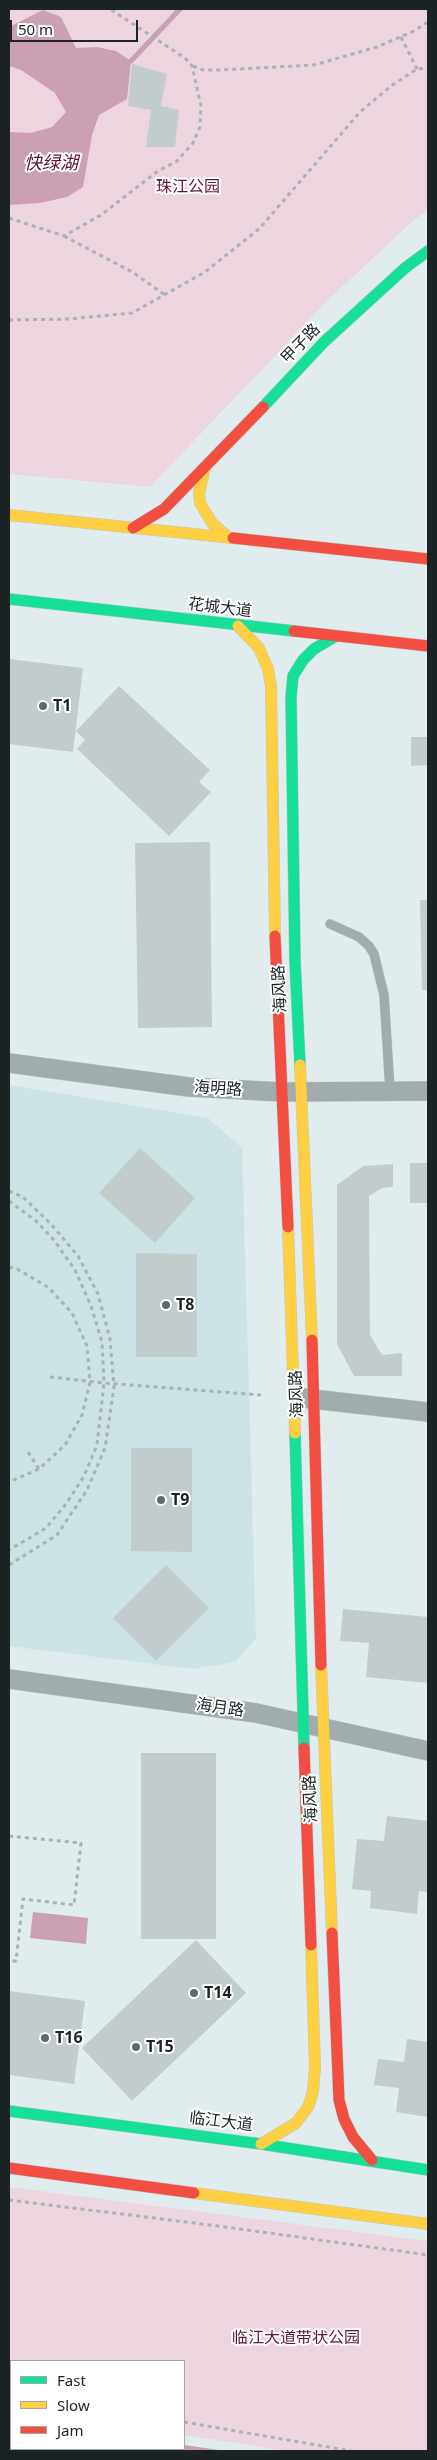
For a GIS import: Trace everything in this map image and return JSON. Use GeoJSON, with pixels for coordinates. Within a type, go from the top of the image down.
{"type":"FeatureCollection","features":[{"type":"Feature","properties":{"kind":"street","name":"甲子路"},"geometry":{"type":"LineString","coordinates":[[133,528],[164,509],[324,342],[405,268],[428,251]]}},
{"type":"Feature","properties":{"kind":"street","name":"甲子路"},"geometry":{"type":"LineString","coordinates":[[205,468],[199,493],[200,503],[212,524],[229,538]]}},
{"type":"Feature","properties":{"kind":"street"},"geometry":{"type":"LineString","coordinates":[[9,515],[428,559]]}},
{"type":"Feature","properties":{"kind":"street","name":"花城大道"},"geometry":{"type":"LineString","coordinates":[[9,599],[428,646]]}},
{"type":"Feature","properties":{"kind":"street","name":"海风路"},"geometry":{"type":"LineString","coordinates":[[238,626],[259,648],[268,669],[271,686],[276,956],[294,1397],[303,1723],[314,1983],[315,2067],[313,2092],[308,2106],[296,2123],[261,2144]]}},
{"type":"Feature","properties":{"kind":"street","name":"海风路"},"geometry":{"type":"LineString","coordinates":[[336,636],[314,649],[303,660],[294,676],[291,697],[295,961],[302,1092],[339,2100],[344,2120],[353,2137],[372,2160]]}},
{"type":"Feature","properties":{"kind":"street","name":"海明路"},"geometry":{"type":"LineString","coordinates":[[9,1063],[189,1087],[282,1092],[428,1090]]}},
{"type":"Feature","properties":{"kind":"street"},"geometry":{"type":"LineString","coordinates":[[294,1397],[428,1412]]}},
{"type":"Feature","properties":{"kind":"street","name":"海月路"},"geometry":{"type":"LineString","coordinates":[[9,1680],[256,1713],[428,1751]]}},
{"type":"Feature","properties":{"kind":"street","name":"临江大道"},"geometry":{"type":"LineString","coordinates":[[9,2111],[261,2144],[428,2170]]}},
{"type":"Feature","properties":{"kind":"street"},"geometry":{"type":"LineString","coordinates":[[9,2168],[428,2224]]}},
{"type":"Feature","properties":{"kind":"lane"},"geometry":{"type":"LineString","coordinates":[[330,924],[358,937],[369,946],[374,954],[384,995],[389,1048],[390,1090]]}},
{"type":"Feature","properties":{"kind":"path"},"geometry":{"type":"LineString","coordinates":[[64,236],[101,215],[158,171],[177,161],[193,143],[200,127],[201,106],[192,66],[185,58],[110,9]]}},
{"type":"Feature","properties":{"kind":"path"},"geometry":{"type":"LineString","coordinates":[[192,66],[203,70],[314,66],[377,47],[401,37],[428,22]]}},
{"type":"Feature","properties":{"kind":"path"},"geometry":{"type":"LineString","coordinates":[[401,37],[417,69]]}},
{"type":"Feature","properties":{"kind":"path"},"geometry":{"type":"LineString","coordinates":[[9,320],[69,319],[132,313],[205,272],[259,229],[360,112],[391,86],[417,69],[428,68]]}},
{"type":"Feature","properties":{"kind":"path"},"geometry":{"type":"LineString","coordinates":[[9,218],[64,236],[134,273],[165,295]]}},
{"type":"Feature","properties":{"kind":"path"},"geometry":{"type":"LineString","coordinates":[[9,1191],[23,1197],[50,1223],[82,1264],[98,1294],[110,1339],[114,1387],[105,1448],[87,1490],[58,1535],[9,1565]]}},
{"type":"Feature","properties":{"kind":"path"},"geometry":{"type":"LineString","coordinates":[[9,1201],[42,1227],[54,1240],[75,1270],[91,1306],[102,1342],[104,1383],[97,1445],[84,1476],[66,1504],[46,1528],[9,1550]]}},
{"type":"Feature","properties":{"kind":"path"},"geometry":{"type":"LineString","coordinates":[[9,1267],[17,1269],[48,1287],[72,1313],[86,1346],[90,1382],[82,1415],[65,1445],[39,1469],[9,1482]]}},
{"type":"Feature","properties":{"kind":"path"},"geometry":{"type":"LineString","coordinates":[[50,1377],[90,1382],[261,1394]]}},
{"type":"Feature","properties":{"kind":"path"},"geometry":{"type":"LineString","coordinates":[[28,1452],[39,1469]]}},
{"type":"Feature","properties":{"kind":"path"},"geometry":{"type":"LineString","coordinates":[[9,1836],[81,1844],[74,1905],[23,1899],[16,1961],[9,1960]]}},
{"type":"Feature","properties":{"kind":"path"},"geometry":{"type":"LineString","coordinates":[[9,2200],[428,2255]]}},
{"type":"Feature","properties":{"kind":"path"},"geometry":{"type":"LineString","coordinates":[[185,2422],[350,2451]]}},
{"type":"Feature","properties":{"kind":"shaded area"},"geometry":{"type":"Polygon","coordinates":[[[9,1085],[208,1118],[242,1148],[256,1639],[235,1662],[193,1669],[9,1646],[9,1085]]]}},
{"type":"Feature","properties":{"kind":"green space","name":"珠江公园"},"geometry":{"type":"Polygon","coordinates":[[[9,9],[428,9],[428,210],[414,220],[330,298],[150,487],[9,474],[9,9]]]}},
{"type":"Feature","properties":{"kind":"green space","name":"临江大道带状公园"},"geometry":{"type":"Polygon","coordinates":[[[9,2187],[428,2241],[428,2451],[287,2451],[185,2435],[185,2360],[10,2360],[9,2408],[9,2187]]]}},
{"type":"Feature","properties":{"kind":"water","name":"快绿湖"},"geometry":{"type":"Polygon","coordinates":[[[43,10],[61,17],[76,48],[97,47],[116,51],[131,61],[127,99],[99,115],[92,135],[83,187],[67,197],[40,203],[9,205],[9,132],[31,133],[52,127],[66,112],[55,93],[21,70],[9,66],[9,27],[43,10]]]}},
{"type":"Feature","properties":{"kind":"water"},"geometry":{"type":"Polygon","coordinates":[[[33,1912],[88,1918],[86,1944],[30,1938],[33,1912]]]}},
{"type":"Feature","properties":{"kind":"water"},"geometry":{"type":"Polygon","coordinates":[[[9,2416],[10,2450],[185,2450],[185,2445],[226,2451],[9,2451],[9,2416]]]}},
{"type":"Feature","properties":{"kind":"building"},"geometry":{"type":"Polygon","coordinates":[[[132,64],[167,74],[161,106],[179,110],[175,147],[146,147],[151,110],[128,106],[132,64]]]}},
{"type":"Feature","properties":{"kind":"building","name":"T1"},"geometry":{"type":"Polygon","coordinates":[[[9,659],[83,668],[73,752],[9,744],[9,659]]]}},
{"type":"Feature","properties":{"kind":"building"},"geometry":{"type":"Polygon","coordinates":[[[119,686],[210,770],[199,782],[211,792],[169,836],[77,749],[85,740],[76,731],[119,686]]]}},
{"type":"Feature","properties":{"kind":"building"},"geometry":{"type":"Polygon","coordinates":[[[411,737],[428,737],[428,765],[411,766],[411,737]]]}},
{"type":"Feature","properties":{"kind":"building"},"geometry":{"type":"Polygon","coordinates":[[[210,842],[212,1027],[138,1028],[135,843],[210,842]]]}},
{"type":"Feature","properties":{"kind":"building"},"geometry":{"type":"Polygon","coordinates":[[[420,900],[428,900],[428,990],[422,990],[420,900]]]}},
{"type":"Feature","properties":{"kind":"building"},"geometry":{"type":"Polygon","coordinates":[[[140,1148],[195,1198],[155,1243],[99,1193],[140,1148]]]}},
{"type":"Feature","properties":{"kind":"building"},"geometry":{"type":"Polygon","coordinates":[[[410,1163],[428,1163],[428,1203],[410,1203],[410,1163]]]}},
{"type":"Feature","properties":{"kind":"building"},"geometry":{"type":"Polygon","coordinates":[[[393,1164],[393,1187],[382,1188],[369,1196],[370,1335],[382,1355],[402,1353],[402,1376],[354,1376],[337,1344],[337,1185],[363,1166],[393,1164]]]}},
{"type":"Feature","properties":{"kind":"building","name":"T8"},"geometry":{"type":"Polygon","coordinates":[[[136,1253],[197,1254],[197,1357],[136,1357],[136,1253]]]}},
{"type":"Feature","properties":{"kind":"building","name":"T9"},"geometry":{"type":"Polygon","coordinates":[[[131,1448],[192,1448],[192,1552],[131,1551],[131,1448]]]}},
{"type":"Feature","properties":{"kind":"building"},"geometry":{"type":"Polygon","coordinates":[[[166,1565],[209,1608],[156,1661],[113,1618],[166,1565]]]}},
{"type":"Feature","properties":{"kind":"building"},"geometry":{"type":"Polygon","coordinates":[[[343,1609],[428,1617],[428,1683],[366,1677],[369,1643],[340,1641],[343,1609]]]}},
{"type":"Feature","properties":{"kind":"building"},"geometry":{"type":"Polygon","coordinates":[[[141,1753],[216,1753],[216,1939],[141,1939],[141,1753]]]}},
{"type":"Feature","properties":{"kind":"building"},"geometry":{"type":"Polygon","coordinates":[[[387,1816],[428,1821],[428,1892],[419,1891],[417,1914],[370,1908],[371,1891],[352,1889],[357,1839],[384,1841],[387,1816]]]}},
{"type":"Feature","properties":{"kind":"building"},"geometry":{"type":"Polygon","coordinates":[[[196,1940],[246,1993],[132,2101],[82,2048],[196,1940]]]}},
{"type":"Feature","properties":{"kind":"building","name":"T16"},"geometry":{"type":"Polygon","coordinates":[[[9,1991],[85,2001],[74,2084],[9,2075],[9,1991]]]}},
{"type":"Feature","properties":{"kind":"building"},"geometry":{"type":"Polygon","coordinates":[[[407,2039],[428,2042],[428,2117],[396,2112],[399,2088],[374,2085],[378,2059],[404,2062],[407,2039]]]}},
{"type":"Feature","properties":{"kind":"waterway"},"geometry":{"type":"LineString","coordinates":[[131,61],[180,9]]}},
{"type":"Feature","properties":{"kind":"traffic: fast"},"geometry":{"type":"LineString","coordinates":[[263,407],[324,342],[405,268],[428,251]]}},
{"type":"Feature","properties":{"kind":"traffic: fast"},"geometry":{"type":"LineString","coordinates":[[9,599],[294,631]]}},
{"type":"Feature","properties":{"kind":"traffic: fast"},"geometry":{"type":"LineString","coordinates":[[300,1065],[295,961],[291,697],[293,676],[303,660],[314,649],[336,636]]}},
{"type":"Feature","properties":{"kind":"traffic: fast"},"geometry":{"type":"LineString","coordinates":[[295,1433],[304,1748]]}},
{"type":"Feature","properties":{"kind":"traffic: fast"},"geometry":{"type":"LineString","coordinates":[[9,2111],[261,2144],[428,2170]]}},
{"type":"Feature","properties":{"kind":"traffic: slow"},"geometry":{"type":"LineString","coordinates":[[205,468],[199,493],[200,503],[212,523],[229,538]]}},
{"type":"Feature","properties":{"kind":"traffic: slow"},"geometry":{"type":"LineString","coordinates":[[9,515],[233,538]]}},
{"type":"Feature","properties":{"kind":"traffic: slow"},"geometry":{"type":"LineString","coordinates":[[238,626],[259,648],[268,669],[271,686],[275,936]]}},
{"type":"Feature","properties":{"kind":"traffic: slow"},"geometry":{"type":"LineString","coordinates":[[300,1065],[312,1340]]}},
{"type":"Feature","properties":{"kind":"traffic: slow"},"geometry":{"type":"LineString","coordinates":[[288,1227],[295,1433]]}},
{"type":"Feature","properties":{"kind":"traffic: slow"},"geometry":{"type":"LineString","coordinates":[[321,1665],[332,1933]]}},
{"type":"Feature","properties":{"kind":"traffic: slow"},"geometry":{"type":"LineString","coordinates":[[261,2144],[296,2123],[308,2107],[313,2092],[315,2067],[311,1945]]}},
{"type":"Feature","properties":{"kind":"traffic: slow"},"geometry":{"type":"LineString","coordinates":[[194,2193],[428,2224]]}},
{"type":"Feature","properties":{"kind":"traffic: jam"},"geometry":{"type":"LineString","coordinates":[[133,528],[164,509],[263,407]]}},
{"type":"Feature","properties":{"kind":"traffic: jam"},"geometry":{"type":"LineString","coordinates":[[233,538],[428,559]]}},
{"type":"Feature","properties":{"kind":"traffic: jam"},"geometry":{"type":"LineString","coordinates":[[294,631],[428,646]]}},
{"type":"Feature","properties":{"kind":"traffic: jam"},"geometry":{"type":"LineString","coordinates":[[275,936],[288,1227]]}},
{"type":"Feature","properties":{"kind":"traffic: jam"},"geometry":{"type":"LineString","coordinates":[[312,1340],[321,1665]]}},
{"type":"Feature","properties":{"kind":"traffic: jam"},"geometry":{"type":"LineString","coordinates":[[304,1748],[311,1945]]}},
{"type":"Feature","properties":{"kind":"traffic: jam"},"geometry":{"type":"LineString","coordinates":[[332,1933],[339,2100],[344,2119],[353,2137],[372,2160]]}},
{"type":"Feature","properties":{"kind":"traffic: jam"},"geometry":{"type":"LineString","coordinates":[[9,2168],[194,2193]]}},
{"type":"Feature","properties":{"kind":"place","name":"T1"},"geometry":{"type":"Point","coordinates":[43,706]}},
{"type":"Feature","properties":{"kind":"place","name":"T8"},"geometry":{"type":"Point","coordinates":[166,1305]}},
{"type":"Feature","properties":{"kind":"place","name":"T9"},"geometry":{"type":"Point","coordinates":[161,1500]}},
{"type":"Feature","properties":{"kind":"place","name":"T14"},"geometry":{"type":"Point","coordinates":[194,1993]}},
{"type":"Feature","properties":{"kind":"place","name":"T16"},"geometry":{"type":"Point","coordinates":[45,2038]}},
{"type":"Feature","properties":{"kind":"place","name":"T15"},"geometry":{"type":"Point","coordinates":[136,2047]}}]}
